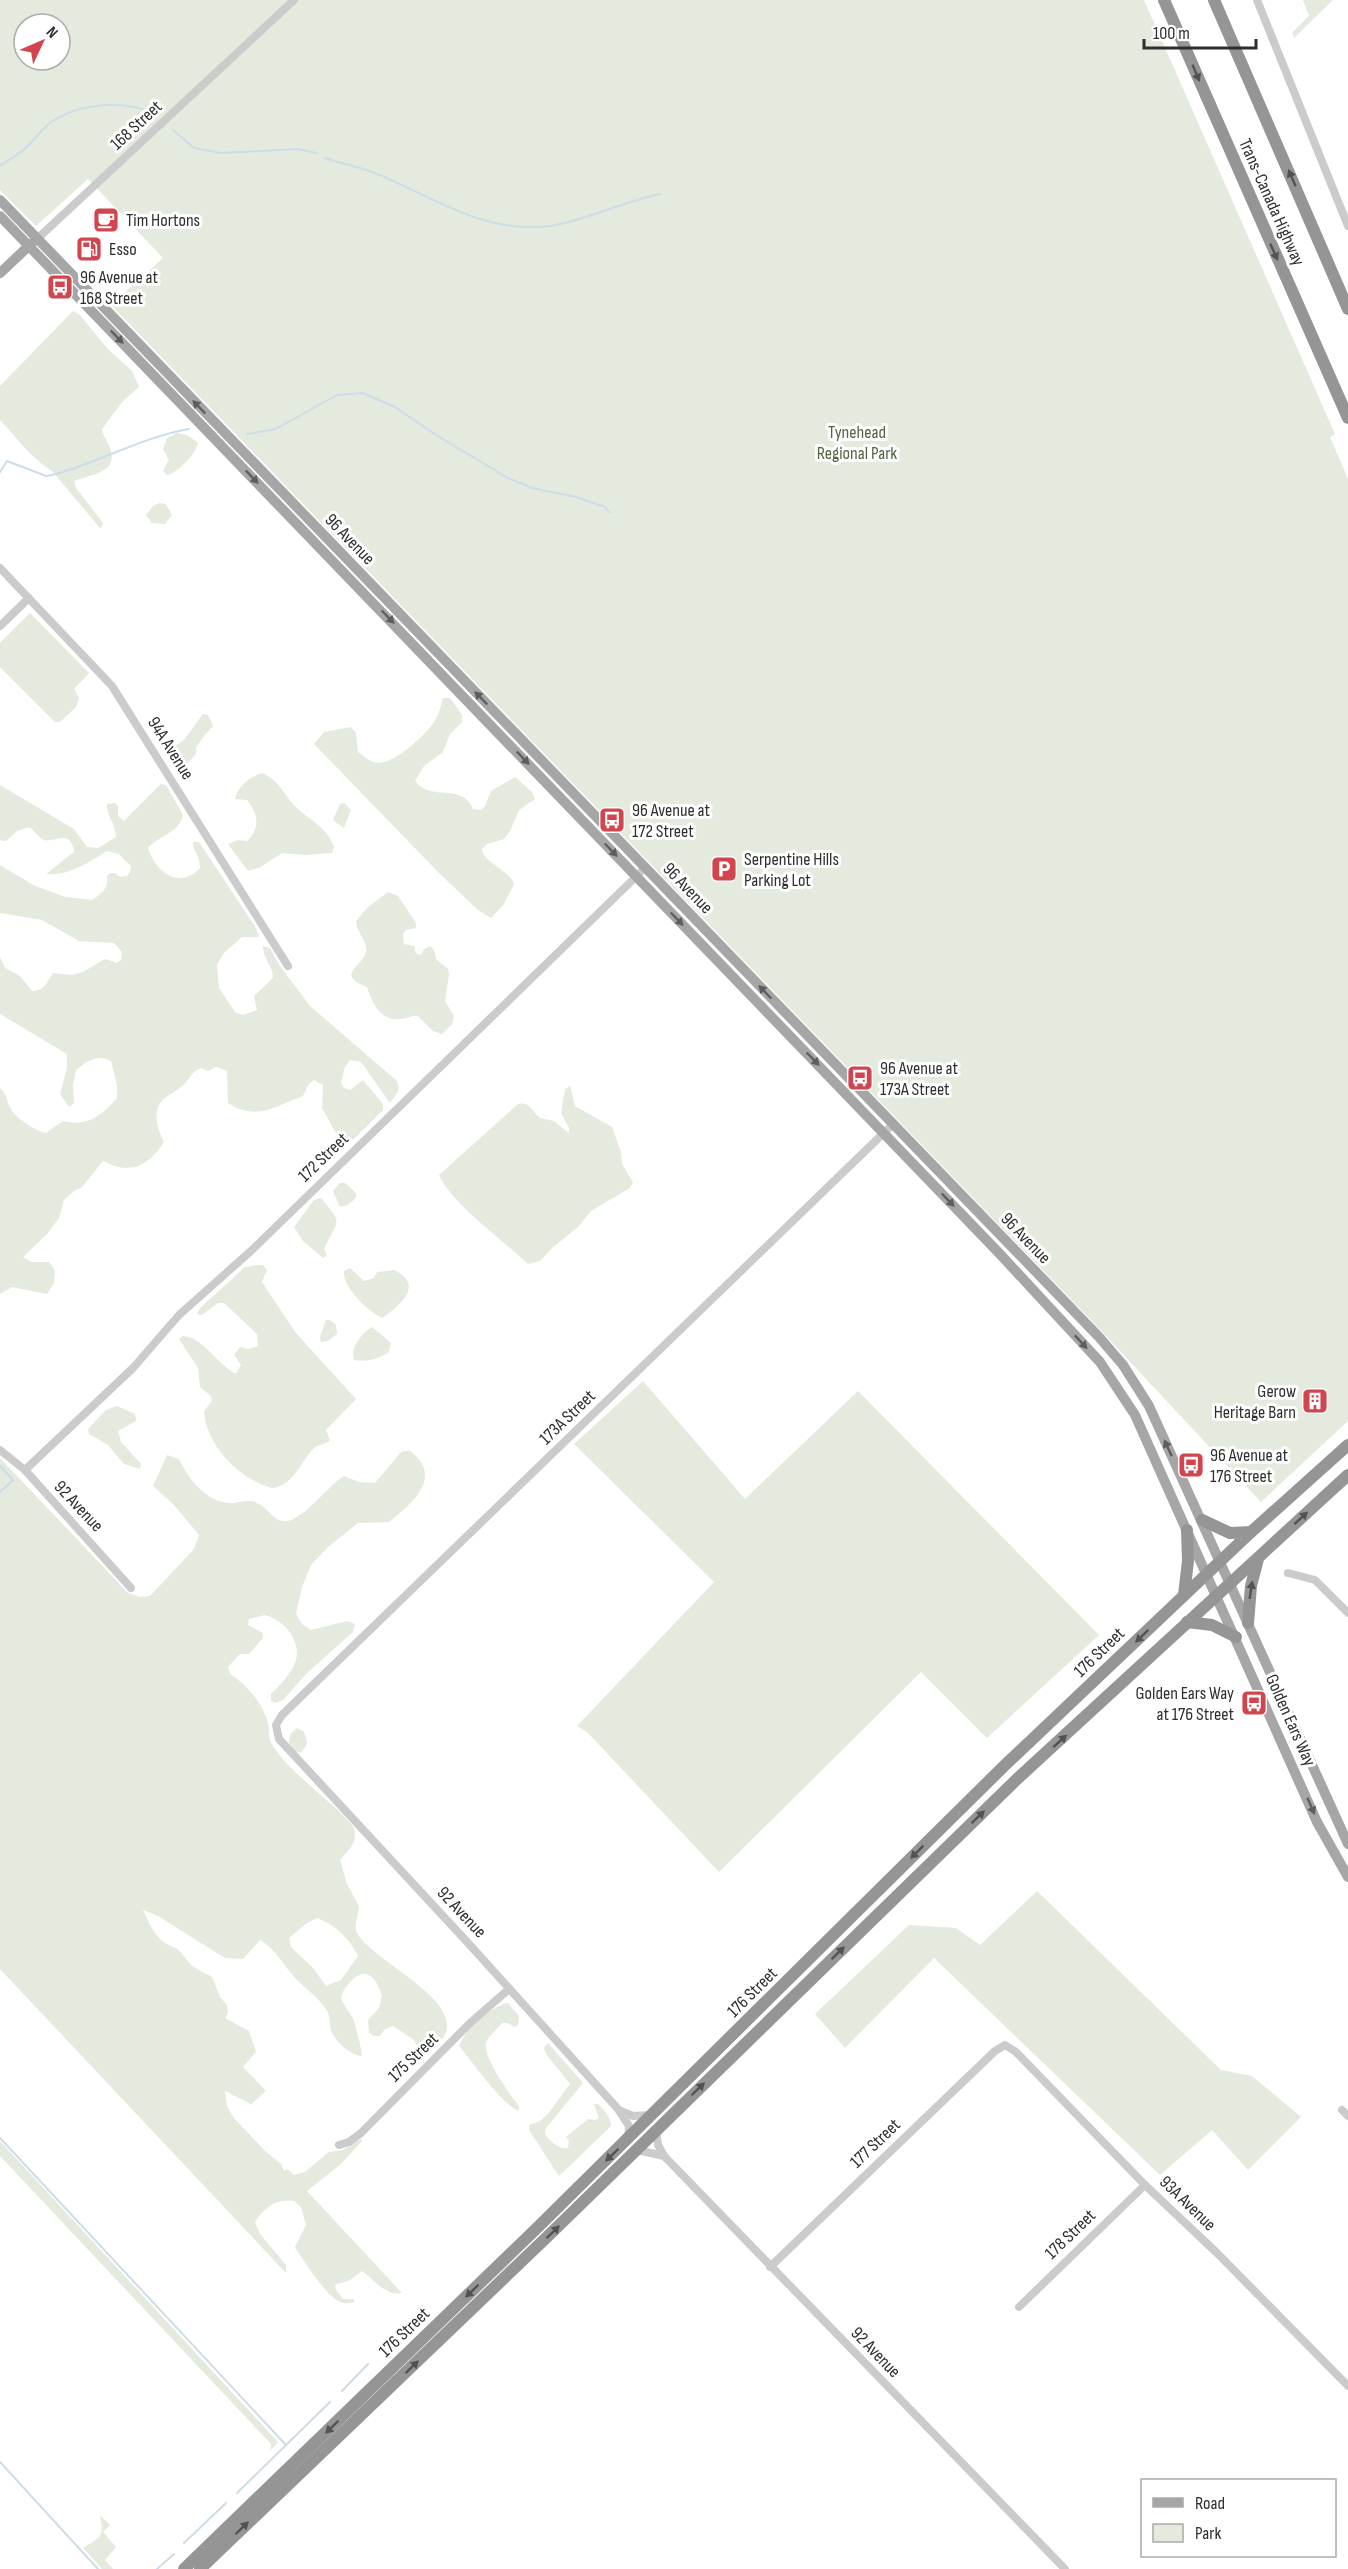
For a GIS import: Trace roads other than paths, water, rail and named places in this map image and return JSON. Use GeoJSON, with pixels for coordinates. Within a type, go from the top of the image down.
{"type":"FeatureCollection","features":[{"type":"Feature","properties":{"kind":"highway","name":"Trans-Canada Highway"},"geometry":{"type":"LineString","coordinates":[[1164,0],[1348,418]]}},
{"type":"Feature","properties":{"kind":"highway","name":"Trans-Canada Highway"},"geometry":{"type":"LineString","coordinates":[[1214,0],[1348,309]]}},
{"type":"Feature","properties":{"kind":"highway","name":"176 Street"},"geometry":{"type":"LineString","coordinates":[[184,2569],[628,2139],[1003,1767],[1251,1532],[1348,1444]]}},
{"type":"Feature","properties":{"kind":"highway","name":"176 Street"},"geometry":{"type":"LineString","coordinates":[[200,2569],[637,2150],[1016,1780],[1348,1475]]}},
{"type":"Feature","properties":{"kind":"highway"},"geometry":{"type":"LineString","coordinates":[[1202,1520],[1230,1533],[1251,1532]]}},
{"type":"Feature","properties":{"kind":"highway"},"geometry":{"type":"LineString","coordinates":[[1184,1595],[1188,1561],[1187,1530]]}},
{"type":"Feature","properties":{"kind":"highway"},"geometry":{"type":"LineString","coordinates":[[1248,1623],[1250,1591],[1258,1557]]}},
{"type":"Feature","properties":{"kind":"highway"},"geometry":{"type":"LineString","coordinates":[[1187,1622],[1212,1625],[1236,1637]]}},
{"type":"Feature","properties":{"kind":"main road","name":"96 Avenue"},"geometry":{"type":"LineString","coordinates":[[0,200],[33,242],[641,872],[893,1125],[1099,1337],[1123,1365],[1149,1406],[1221,1562]]}},
{"type":"Feature","properties":{"kind":"main road","name":"96 Avenue"},"geometry":{"type":"LineString","coordinates":[[0,216],[33,242]]}},
{"type":"Feature","properties":{"kind":"main road","name":"168 Street"},"geometry":{"type":"LineString","coordinates":[[0,273],[33,242]]}},
{"type":"Feature","properties":{"kind":"main road","name":"96 Avenue"},"geometry":{"type":"LineString","coordinates":[[641,872],[1100,1362],[1135,1415],[1208,1574]]}},
{"type":"Feature","properties":{"kind":"main road","name":"Golden Ears Way"},"geometry":{"type":"LineString","coordinates":[[1221,1562],[1348,1844]]}},
{"type":"Feature","properties":{"kind":"main road","name":"Golden Ears Way"},"geometry":{"type":"LineString","coordinates":[[1208,1574],[1317,1822],[1348,1877]]}},
{"type":"Feature","properties":{"kind":"street","name":"168 Street"},"geometry":{"type":"LineString","coordinates":[[33,242],[294,0]]}},
{"type":"Feature","properties":{"kind":"street"},"geometry":{"type":"LineString","coordinates":[[1257,0],[1348,226]]}},
{"type":"Feature","properties":{"kind":"street","name":"94A Avenue"},"geometry":{"type":"LineString","coordinates":[[0,568],[112,686],[288,966]]}},
{"type":"Feature","properties":{"kind":"street"},"geometry":{"type":"LineString","coordinates":[[0,626],[29,598]]}},
{"type":"Feature","properties":{"kind":"street","name":"172 Street"},"geometry":{"type":"LineString","coordinates":[[25,1470],[132,1368],[179,1315],[258,1244],[641,872]]}},
{"type":"Feature","properties":{"kind":"street","name":"173A Street"},"geometry":{"type":"LineString","coordinates":[[279,1739],[275,1731],[278,1720],[346,1651],[511,1496],[893,1125]]}},
{"type":"Feature","properties":{"kind":"street","name":"92 Avenue"},"geometry":{"type":"LineString","coordinates":[[0,1450],[25,1470],[131,1588]]}},
{"type":"Feature","properties":{"kind":"street"},"geometry":{"type":"LineString","coordinates":[[1288,1573],[1315,1580],[1348,1613]]}},
{"type":"Feature","properties":{"kind":"street","name":"92 Avenue"},"geometry":{"type":"LineString","coordinates":[[279,1739],[618,2109],[628,2126],[628,2139]]}},
{"type":"Feature","properties":{"kind":"street","name":"175 Street"},"geometry":{"type":"LineString","coordinates":[[339,2145],[349,2142],[361,2133],[508,1989]]}},
{"type":"Feature","properties":{"kind":"street","name":"93A Avenue"},"geometry":{"type":"LineString","coordinates":[[1005,2045],[1016,2052],[1145,2185],[1217,2253],[1348,2386]]}},
{"type":"Feature","properties":{"kind":"street","name":"177 Street"},"geometry":{"type":"LineString","coordinates":[[770,2267],[995,2051],[1005,2045]]}},
{"type":"Feature","properties":{"kind":"street"},"geometry":{"type":"LineString","coordinates":[[618,2109],[633,2116],[653,2114]]}},
{"type":"Feature","properties":{"kind":"street","name":"92 Avenue"},"geometry":{"type":"LineString","coordinates":[[656,2130],[658,2145],[664,2156],[1065,2569]]}},
{"type":"Feature","properties":{"kind":"street"},"geometry":{"type":"LineString","coordinates":[[637,2150],[664,2156]]}},
{"type":"Feature","properties":{"kind":"street","name":"178 Street"},"geometry":{"type":"LineString","coordinates":[[1019,2307],[1145,2185]]}},
{"type":"Feature","properties":{"kind":"waterway"},"geometry":{"type":"LineString","coordinates":[[0,166],[27,147],[50,123],[65,114],[103,105],[129,106],[153,113]]}},
{"type":"Feature","properties":{"kind":"waterway"},"geometry":{"type":"LineString","coordinates":[[173,130],[194,148],[221,153],[298,149],[316,153]]}},
{"type":"Feature","properties":{"kind":"waterway"},"geometry":{"type":"LineString","coordinates":[[325,158],[371,172],[460,212],[504,225],[550,226],[660,194]]}},
{"type":"Feature","properties":{"kind":"waterway"},"geometry":{"type":"LineString","coordinates":[[247,434],[276,429],[337,395],[363,393],[395,407],[436,435],[508,478],[532,488],[576,497],[605,507],[610,513]]}},
{"type":"Feature","properties":{"kind":"waterway"},"geometry":{"type":"LineString","coordinates":[[0,472],[7,461],[46,476],[52,475],[154,438],[189,429]]}},
{"type":"Feature","properties":{"kind":"waterway"},"geometry":{"type":"LineString","coordinates":[[0,1466],[13,1480],[0,1492]]}},
{"type":"Feature","properties":{"kind":"waterway"},"geometry":{"type":"LineString","coordinates":[[0,2138],[285,2444]]}},
{"type":"Feature","properties":{"kind":"waterway"},"geometry":{"type":"LineString","coordinates":[[342,2391],[368,2364]]}},
{"type":"Feature","properties":{"kind":"waterway"},"geometry":{"type":"LineString","coordinates":[[237,2493],[330,2402]]}},
{"type":"Feature","properties":{"kind":"waterway"},"geometry":{"type":"LineString","coordinates":[[0,2462],[98,2569]]}},
{"type":"Feature","properties":{"kind":"waterway"},"geometry":{"type":"LineString","coordinates":[[184,2543],[226,2503]]}},
{"type":"Feature","properties":{"kind":"waterway"},"geometry":{"type":"LineString","coordinates":[[157,2569],[174,2554]]}},
{"type":"Feature","properties":{"kind":"place","name":"Tim Hortons"},"geometry":{"type":"Point","coordinates":[106,220]}},
{"type":"Feature","properties":{"kind":"place","name":"Esso"},"geometry":{"type":"Point","coordinates":[89,249]}},
{"type":"Feature","properties":{"kind":"place","name":"96 Avenue at 168 Street"},"geometry":{"type":"Point","coordinates":[60,287]}},
{"type":"Feature","properties":{"kind":"place","name":"96 Avenue at 172 Street"},"geometry":{"type":"Point","coordinates":[612,820]}},
{"type":"Feature","properties":{"kind":"place","name":"Serpentine Hills Parking Lot"},"geometry":{"type":"Point","coordinates":[724,869]}},
{"type":"Feature","properties":{"kind":"place","name":"96 Avenue at 173A Street"},"geometry":{"type":"Point","coordinates":[860,1078]}},
{"type":"Feature","properties":{"kind":"place","name":"Gerow Heritage Barn"},"geometry":{"type":"Point","coordinates":[1315,1401]}},
{"type":"Feature","properties":{"kind":"place","name":"96 Avenue at 176 Street"},"geometry":{"type":"Point","coordinates":[1191,1465]}},
{"type":"Feature","properties":{"kind":"place","name":"Golden Ears Way at 176 Street"},"geometry":{"type":"Point","coordinates":[1254,1703]}},
{"type":"Feature","properties":{"kind":"park label","name":"Tynehead Regional Park"},"geometry":{"type":"Point","coordinates":[857,442]}}]}
